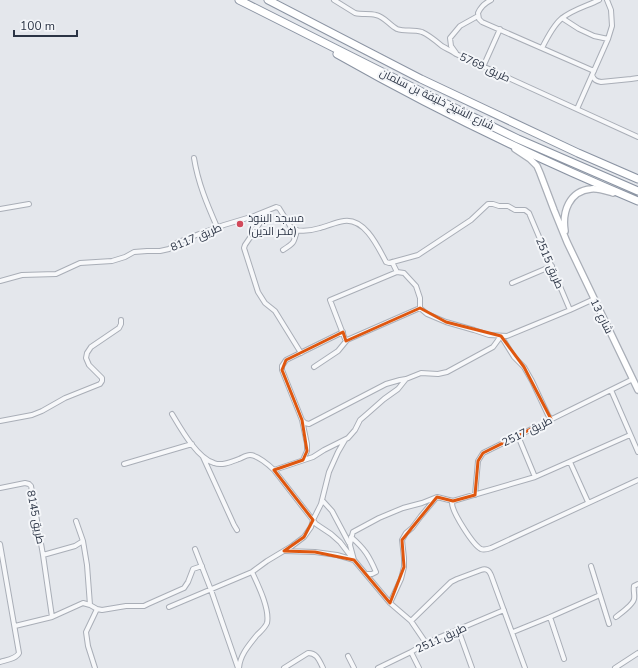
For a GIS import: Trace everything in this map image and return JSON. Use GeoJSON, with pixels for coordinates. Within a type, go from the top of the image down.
{"type":"FeatureCollection","features":[{"type":"Feature","properties":{"kind":"highway","name":"شارع الشيخ خليفة بن سلمان"},"geometry":{"type":"LineString","coordinates":[[239,0],[518,139],[638,191]]}},
{"type":"Feature","properties":{"kind":"highway","name":"شارع الشيخ خليفة بن سلمان"},"geometry":{"type":"LineString","coordinates":[[268,0],[421,79],[578,153],[638,178]]}},
{"type":"Feature","properties":{"kind":"highway"},"geometry":{"type":"LineString","coordinates":[[289,25],[326,49],[429,104],[486,132],[638,201]]}},
{"type":"Feature","properties":{"kind":"street","name":"طريق 5769"},"geometry":{"type":"LineString","coordinates":[[334,0],[355,13],[374,14],[381,17],[398,29],[405,31],[419,31],[424,33],[456,54],[638,137]]}},
{"type":"Feature","properties":{"kind":"street"},"geometry":{"type":"LineString","coordinates":[[491,0],[486,2],[478,12],[479,19],[482,22],[542,48],[593,73]]}},
{"type":"Feature","properties":{"kind":"street"},"geometry":{"type":"LineString","coordinates":[[542,48],[551,32],[562,18],[591,2],[599,0]]}},
{"type":"Feature","properties":{"kind":"street"},"geometry":{"type":"LineString","coordinates":[[577,109],[608,39],[612,26],[611,10],[607,0]]}},
{"type":"Feature","properties":{"kind":"street"},"geometry":{"type":"LineString","coordinates":[[456,54],[451,46],[450,38],[460,26],[478,16]]}},
{"type":"Feature","properties":{"kind":"street"},"geometry":{"type":"LineString","coordinates":[[562,18],[579,29],[594,36],[608,39]]}},
{"type":"Feature","properties":{"kind":"street"},"geometry":{"type":"LineString","coordinates":[[483,67],[500,29]]}},
{"type":"Feature","properties":{"kind":"street"},"geometry":{"type":"LineString","coordinates":[[593,73],[594,80],[597,82],[638,78]]}},
{"type":"Feature","properties":{"kind":"street","name":"شارع 13"},"geometry":{"type":"LineString","coordinates":[[486,132],[530,159],[537,166],[567,242],[638,390]]}},
{"type":"Feature","properties":{"kind":"street"},"geometry":{"type":"LineString","coordinates":[[194,158],[200,188],[217,227]]}},
{"type":"Feature","properties":{"kind":"street","name":"شارع 13"},"geometry":{"type":"LineString","coordinates":[[567,242],[564,221],[566,207],[572,198],[582,191],[592,189],[604,190],[638,201]]}},
{"type":"Feature","properties":{"kind":"street"},"geometry":{"type":"LineString","coordinates":[[0,208],[29,204]]}},
{"type":"Feature","properties":{"kind":"street","name":"طريق 2515"},"geometry":{"type":"LineString","coordinates":[[392,262],[418,255],[471,220],[488,204],[508,206],[517,210],[525,210],[530,215],[570,310]]}},
{"type":"Feature","properties":{"kind":"street"},"geometry":{"type":"LineString","coordinates":[[301,352],[275,311],[265,303],[258,292],[244,248],[244,245],[269,210],[276,207],[279,208],[292,229],[297,230],[310,231],[344,221],[352,221],[368,232],[386,262],[392,262],[397,272]]}},
{"type":"Feature","properties":{"kind":"street","name":"طريق 8117"},"geometry":{"type":"LineString","coordinates":[[0,281],[22,275],[56,274],[80,263],[112,261],[125,257],[134,252],[160,251],[169,248],[186,238],[269,210]]}},
{"type":"Feature","properties":{"kind":"street"},"geometry":{"type":"LineString","coordinates":[[283,250],[294,242],[297,230]]}},
{"type":"Feature","properties":{"kind":"street"},"geometry":{"type":"LineString","coordinates":[[512,283],[552,266]]}},
{"type":"Feature","properties":{"kind":"street"},"geometry":{"type":"LineString","coordinates":[[347,340],[345,339],[330,300],[397,272],[404,273],[416,286],[420,298],[420,308],[427,314],[446,322],[488,335],[507,336],[594,299]]}},
{"type":"Feature","properties":{"kind":"street"},"geometry":{"type":"LineString","coordinates":[[314,367],[338,351],[347,340],[420,308]]}},
{"type":"Feature","properties":{"kind":"street"},"geometry":{"type":"LineString","coordinates":[[0,421],[32,415],[65,398],[100,384],[102,378],[89,365],[86,358],[87,353],[91,347],[118,328],[121,324],[121,320]]}},
{"type":"Feature","properties":{"kind":"street"},"geometry":{"type":"LineString","coordinates":[[303,460],[307,451],[307,444],[302,420],[282,370],[282,366],[286,360],[343,332]]}},
{"type":"Feature","properties":{"kind":"street"},"geometry":{"type":"LineString","coordinates":[[302,420],[309,424],[386,384],[421,374],[438,374],[447,372],[492,347],[501,336]]}},
{"type":"Feature","properties":{"kind":"street"},"geometry":{"type":"LineString","coordinates":[[501,336],[514,357],[524,367],[551,420]]}},
{"type":"Feature","properties":{"kind":"street"},"geometry":{"type":"LineString","coordinates":[[274,470],[313,457],[348,438],[355,430],[360,420],[398,389],[406,379]]}},
{"type":"Feature","properties":{"kind":"street","name":"طريق 2517"},"geometry":{"type":"LineString","coordinates":[[475,495],[478,461],[487,450],[633,380]]}},
{"type":"Feature","properties":{"kind":"street"},"geometry":{"type":"LineString","coordinates":[[611,390],[638,452]]}},
{"type":"Feature","properties":{"kind":"street"},"geometry":{"type":"LineString","coordinates":[[172,414],[192,444],[207,460],[220,464],[229,463],[250,455],[267,464],[274,470],[316,524],[340,542],[390,603],[411,621],[426,643]]}},
{"type":"Feature","properties":{"kind":"street"},"geometry":{"type":"LineString","coordinates":[[350,545],[353,532],[368,523],[403,508],[422,504],[437,497],[453,501],[535,478],[630,435]]}},
{"type":"Feature","properties":{"kind":"street"},"geometry":{"type":"LineString","coordinates":[[518,436],[535,478]]}},
{"type":"Feature","properties":{"kind":"street"},"geometry":{"type":"LineString","coordinates":[[169,607],[252,572],[304,537],[311,527],[321,504],[329,472],[345,439]]}},
{"type":"Feature","properties":{"kind":"street"},"geometry":{"type":"LineString","coordinates":[[124,464],[192,444]]}},
{"type":"Feature","properties":{"kind":"street"},"geometry":{"type":"LineString","coordinates":[[202,455],[217,490],[237,530]]}},
{"type":"Feature","properties":{"kind":"street"},"geometry":{"type":"LineString","coordinates":[[570,462],[588,502]]}},
{"type":"Feature","properties":{"kind":"street"},"geometry":{"type":"LineString","coordinates":[[453,501],[453,510],[468,535],[479,548],[485,550],[638,480]]}},
{"type":"Feature","properties":{"kind":"street","name":"طريق 8145"},"geometry":{"type":"LineString","coordinates":[[0,488],[26,483],[30,484],[31,486],[52,618]]}},
{"type":"Feature","properties":{"kind":"street"},"geometry":{"type":"LineString","coordinates":[[390,603],[401,579],[404,567],[402,540],[406,533],[412,528],[437,497]]}},
{"type":"Feature","properties":{"kind":"street"},"geometry":{"type":"LineString","coordinates":[[322,500],[332,511],[350,545],[354,560]]}},
{"type":"Feature","properties":{"kind":"street"},"geometry":{"type":"LineString","coordinates":[[76,521],[83,541],[90,605]]}},
{"type":"Feature","properties":{"kind":"street"},"geometry":{"type":"LineString","coordinates":[[351,537],[364,549],[376,572],[366,574]]}},
{"type":"Feature","properties":{"kind":"street","name":"طريق 8145"},"geometry":{"type":"LineString","coordinates":[[43,555],[75,546],[83,541]]}},
{"type":"Feature","properties":{"kind":"street"},"geometry":{"type":"LineString","coordinates":[[0,544],[19,653],[16,656],[0,662]]}},
{"type":"Feature","properties":{"kind":"street"},"geometry":{"type":"LineString","coordinates":[[195,549],[238,668]]}},
{"type":"Feature","properties":{"kind":"street"},"geometry":{"type":"LineString","coordinates":[[284,551],[315,552],[337,555],[354,560]]}},
{"type":"Feature","properties":{"kind":"street"},"geometry":{"type":"LineString","coordinates":[[15,626],[52,618],[80,604],[86,603],[102,610],[126,606],[144,606],[184,588],[194,569],[202,566]]}},
{"type":"Feature","properties":{"kind":"street"},"geometry":{"type":"LineString","coordinates":[[591,566],[609,624]]}},
{"type":"Feature","properties":{"kind":"street"},"geometry":{"type":"LineString","coordinates":[[411,621],[451,582],[484,569],[488,570],[513,632],[525,668]]}},
{"type":"Feature","properties":{"kind":"street"},"geometry":{"type":"LineString","coordinates":[[238,668],[247,648],[267,624],[264,600],[252,572]]}},
{"type":"Feature","properties":{"kind":"street"},"geometry":{"type":"LineString","coordinates":[[616,618],[632,604],[635,598],[633,589],[634,586],[638,584]]}},
{"type":"Feature","properties":{"kind":"street"},"geometry":{"type":"LineString","coordinates":[[513,632],[600,595]]}},
{"type":"Feature","properties":{"kind":"street"},"geometry":{"type":"LineString","coordinates":[[95,668],[88,646],[86,632],[97,609]]}},
{"type":"Feature","properties":{"kind":"street","name":"طريق 2511"},"geometry":{"type":"LineString","coordinates":[[378,668],[426,643],[504,610]]}},
{"type":"Feature","properties":{"kind":"street"},"geometry":{"type":"LineString","coordinates":[[550,617],[564,659]]}},
{"type":"Feature","properties":{"kind":"street"},"geometry":{"type":"LineString","coordinates":[[458,630],[472,668]]}},
{"type":"Feature","properties":{"kind":"street"},"geometry":{"type":"LineString","coordinates":[[411,652],[419,668]]}},
{"type":"Feature","properties":{"kind":"street"},"geometry":{"type":"LineString","coordinates":[[284,668],[304,654],[308,653],[316,655],[323,668]]}},
{"type":"Feature","properties":{"kind":"street"},"geometry":{"type":"LineString","coordinates":[[615,668],[638,653]]}},
{"type":"Feature","properties":{"kind":"street"},"geometry":{"type":"LineString","coordinates":[[348,656],[354,668]]}},
{"type":"Feature","properties":{"kind":"highlighted area"},"geometry":{"type":"Polygon","coordinates":[[[420,308],[446,322],[501,336],[524,367],[551,419],[483,453],[478,461],[475,495],[453,501],[437,497],[402,540],[404,567],[390,603],[354,560],[315,552],[284,551],[304,537],[313,520],[274,470],[303,460],[307,451],[302,420],[282,370],[286,360],[343,332],[346,341],[420,308]]]}},
{"type":"Feature","properties":{"kind":"place","name":"مسجد البنوذ (فخر الدين)"},"geometry":{"type":"Point","coordinates":[240,224]}}]}
